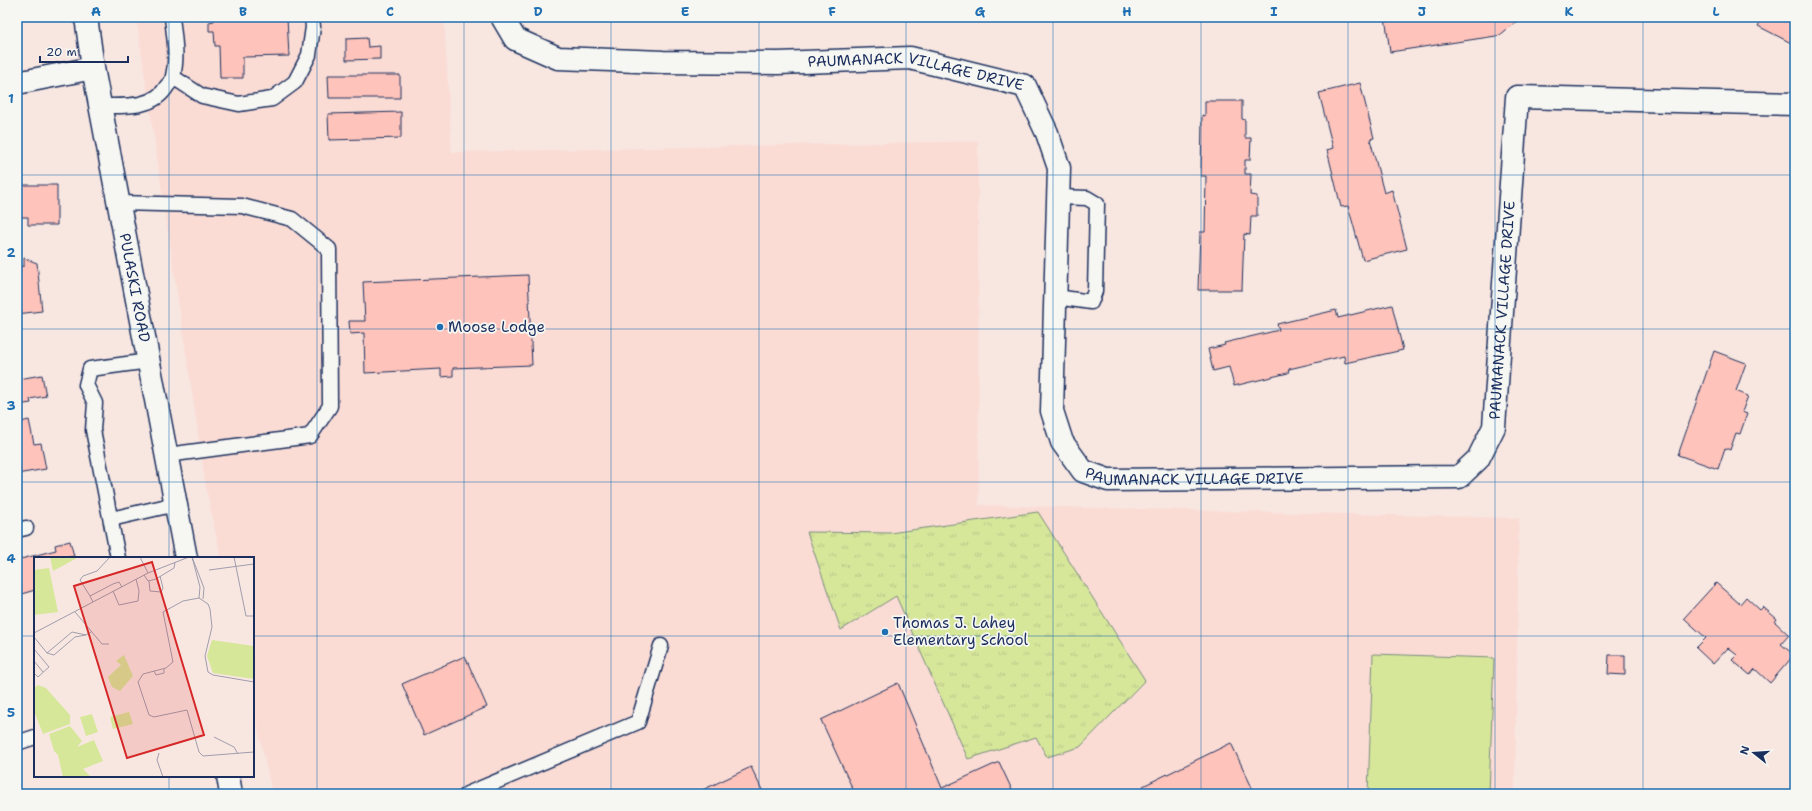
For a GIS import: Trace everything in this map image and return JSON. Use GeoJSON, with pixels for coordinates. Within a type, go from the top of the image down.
{"type":"FeatureCollection","features":[{"type":"Feature","properties":{"kind":"street","name":"PULASKI ROAD"},"geometry":{"type":"LineString","coordinates":[[86,17],[100,106],[186,557]]}},
{"type":"Feature","properties":{"kind":"street","name":"PAUMANACK VILLAGE DRIVE"},"geometry":{"type":"LineString","coordinates":[[502,17],[515,39],[558,58],[663,62],[778,63],[910,58],[1025,86],[1047,133],[1059,168],[1052,412],[1062,442],[1083,471],[1108,480],[1458,477],[1478,459],[1494,427],[1517,97],[1795,104]]}},
{"type":"Feature","properties":{"kind":"street"},"geometry":{"type":"LineString","coordinates":[[17,82],[93,68]]}},
{"type":"Feature","properties":{"kind":"street"},"geometry":{"type":"LineString","coordinates":[[228,777],[231,794]]}},
{"type":"Feature","properties":{"kind":"lane"},"geometry":{"type":"LineString","coordinates":[[100,106],[127,106],[148,102],[163,93],[173,77],[175,56],[172,17]]}},
{"type":"Feature","properties":{"kind":"lane"},"geometry":{"type":"LineString","coordinates":[[173,77],[202,96],[239,104],[272,99],[295,82],[309,55],[313,27],[312,17]]}},
{"type":"Feature","properties":{"kind":"lane"},"geometry":{"type":"LineString","coordinates":[[1056,297],[1091,302],[1095,291],[1097,204],[1088,198],[1058,197]]}},
{"type":"Feature","properties":{"kind":"lane"},"geometry":{"type":"LineString","coordinates":[[118,203],[242,206],[292,219],[329,249],[330,406],[310,436],[166,455]]}},
{"type":"Feature","properties":{"kind":"lane"},"geometry":{"type":"LineString","coordinates":[[118,557],[93,430],[95,403],[86,385],[90,369],[149,361]]}},
{"type":"Feature","properties":{"kind":"lane"},"geometry":{"type":"LineString","coordinates":[[111,519],[176,504]]}},
{"type":"Feature","properties":{"kind":"lane"},"geometry":{"type":"LineString","coordinates":[[466,794],[489,790],[638,722],[661,646]]}},
{"type":"Feature","properties":{"kind":"lane"},"geometry":{"type":"LineString","coordinates":[[17,742],[34,737]]}},
{"type":"Feature","properties":{"kind":"shaded area"},"geometry":{"type":"Polygon","coordinates":[[[136,17],[444,17],[452,152],[978,141],[979,505],[1519,518],[1515,794],[272,794],[254,711],[254,557],[221,557],[206,488],[136,17]]]}},
{"type":"Feature","properties":{"kind":"green space"},"geometry":{"type":"Polygon","coordinates":[[[1038,512],[1145,680],[1080,747],[1047,757],[1036,737],[968,759],[896,596],[841,630],[807,532],[890,533],[1038,512]]]}},
{"type":"Feature","properties":{"kind":"green space"},"geometry":{"type":"Polygon","coordinates":[[[1373,654],[1494,658],[1489,794],[1368,794],[1373,654]]]}},
{"type":"Feature","properties":{"kind":"building"},"geometry":{"type":"Polygon","coordinates":[[[214,17],[287,17],[289,56],[243,57],[243,78],[220,78],[219,46],[215,46],[214,31],[209,31],[209,22],[214,21],[214,17]]]}},
{"type":"Feature","properties":{"kind":"building"},"geometry":{"type":"Polygon","coordinates":[[[1385,17],[1522,17],[1500,35],[1390,52],[1385,17]]]}},
{"type":"Feature","properties":{"kind":"building"},"geometry":{"type":"Polygon","coordinates":[[[1763,17],[1795,17],[1795,45],[1758,26],[1763,17]]]}},
{"type":"Feature","properties":{"kind":"building"},"geometry":{"type":"Polygon","coordinates":[[[367,38],[368,47],[380,46],[380,59],[346,60],[346,39],[367,38]]]}},
{"type":"Feature","properties":{"kind":"building"},"geometry":{"type":"Polygon","coordinates":[[[328,75],[400,75],[400,98],[329,98],[328,75]]]}},
{"type":"Feature","properties":{"kind":"building"},"geometry":{"type":"Polygon","coordinates":[[[1360,83],[1374,138],[1370,139],[1384,193],[1392,190],[1407,249],[1363,260],[1348,206],[1341,207],[1327,150],[1333,148],[1319,93],[1360,83]]]}},
{"type":"Feature","properties":{"kind":"building"},"geometry":{"type":"Polygon","coordinates":[[[1205,101],[1242,101],[1242,119],[1245,120],[1245,138],[1251,138],[1250,160],[1245,160],[1245,174],[1251,174],[1250,195],[1257,196],[1257,216],[1251,216],[1250,235],[1244,234],[1242,290],[1198,290],[1200,232],[1205,232],[1206,176],[1201,176],[1202,115],[1205,116],[1205,101]]]}},
{"type":"Feature","properties":{"kind":"building"},"geometry":{"type":"Polygon","coordinates":[[[401,112],[401,138],[329,140],[328,114],[401,112]]]}},
{"type":"Feature","properties":{"kind":"building"},"geometry":{"type":"Polygon","coordinates":[[[17,185],[57,185],[57,225],[28,225],[28,217],[17,217],[17,185]]]}},
{"type":"Feature","properties":{"kind":"building"},"geometry":{"type":"Polygon","coordinates":[[[24,258],[37,263],[42,311],[17,314],[17,267],[24,266],[24,258]]]}},
{"type":"Feature","properties":{"kind":"building","name":"Moose Lodge"},"geometry":{"type":"Polygon","coordinates":[[[528,275],[532,365],[453,368],[453,376],[441,377],[441,369],[365,373],[364,333],[350,334],[349,321],[365,321],[363,282],[528,275]]]}},
{"type":"Feature","properties":{"kind":"building"},"geometry":{"type":"Polygon","coordinates":[[[1392,305],[1403,350],[1345,363],[1344,356],[1289,369],[1288,373],[1234,386],[1229,367],[1213,371],[1208,349],[1225,345],[1224,343],[1279,330],[1277,324],[1336,310],[1338,318],[1392,305]]]}},
{"type":"Feature","properties":{"kind":"building"},"geometry":{"type":"Polygon","coordinates":[[[1714,351],[1746,363],[1736,391],[1748,396],[1742,412],[1747,414],[1740,434],[1736,433],[1730,450],[1725,448],[1718,469],[1678,455],[1714,351]]]}},
{"type":"Feature","properties":{"kind":"building"},"geometry":{"type":"Polygon","coordinates":[[[17,375],[18,379],[42,375],[46,396],[30,399],[31,403],[18,405],[21,422],[29,420],[34,444],[41,443],[46,469],[17,474],[17,375]]]}},
{"type":"Feature","properties":{"kind":"building"},"geometry":{"type":"Polygon","coordinates":[[[70,541],[74,556],[34,557],[34,590],[18,595],[17,560],[56,550],[55,545],[70,541]]]}},
{"type":"Feature","properties":{"kind":"building"},"geometry":{"type":"Polygon","coordinates":[[[1716,583],[1740,604],[1746,597],[1760,610],[1763,607],[1777,619],[1775,622],[1789,635],[1781,644],[1794,655],[1770,683],[1755,669],[1750,675],[1732,660],[1737,655],[1728,648],[1713,664],[1696,648],[1706,638],[1684,618],[1716,583]]]}},
{"type":"Feature","properties":{"kind":"building"},"geometry":{"type":"Polygon","coordinates":[[[1609,655],[1625,655],[1625,675],[1608,674],[1609,655]]]}},
{"type":"Feature","properties":{"kind":"building"},"geometry":{"type":"Polygon","coordinates":[[[465,656],[487,707],[424,735],[402,684],[465,656]]]}},
{"type":"Feature","properties":{"kind":"building"},"geometry":{"type":"Polygon","coordinates":[[[898,683],[942,788],[999,762],[1014,794],[855,794],[821,720],[898,683]]]}},
{"type":"Feature","properties":{"kind":"building"},"geometry":{"type":"Polygon","coordinates":[[[1231,743],[1255,794],[1147,794],[1143,786],[1231,743]]]}},
{"type":"Feature","properties":{"kind":"building"},"geometry":{"type":"Polygon","coordinates":[[[751,767],[764,794],[694,794],[751,767]]]}},
{"type":"Feature","properties":{"kind":"place","name":"Moose Lodge"},"geometry":{"type":"Point","coordinates":[440,327]}},
{"type":"Feature","properties":{"kind":"place","name":"Thomas J. Lahey Elementary School"},"geometry":{"type":"Point","coordinates":[885,632]}}]}
